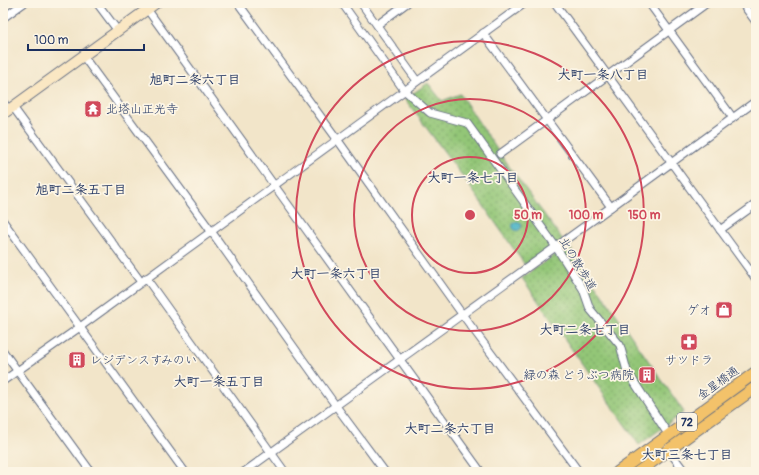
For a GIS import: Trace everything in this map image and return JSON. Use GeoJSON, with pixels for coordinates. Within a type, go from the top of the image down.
{"type":"FeatureCollection","features":[{"type":"Feature","properties":{"kind":"main road"},"geometry":{"type":"LineString","coordinates":[[7,108],[83,56],[156,3]]}},
{"type":"Feature","properties":{"kind":"main road","name":"金星橋通"},"geometry":{"type":"LineString","coordinates":[[618,472],[664,435],[756,372]]}},
{"type":"Feature","properties":{"kind":"main road","name":"72"},"geometry":{"type":"LineString","coordinates":[[638,472],[756,387]]}},
{"type":"Feature","properties":{"kind":"street"},"geometry":{"type":"LineString","coordinates":[[3,18],[24,3]]}},
{"type":"Feature","properties":{"kind":"street"},"geometry":{"type":"LineString","coordinates":[[97,3],[118,31]]}},
{"type":"Feature","properties":{"kind":"street"},"geometry":{"type":"LineString","coordinates":[[238,3],[462,314],[579,472]]}},
{"type":"Feature","properties":{"kind":"street","name":"北の散歩道"},"geometry":{"type":"LineString","coordinates":[[342,3],[404,90],[430,113],[466,123],[556,247],[583,289],[590,310],[620,345],[627,370],[664,435],[669,450],[685,472]]}},
{"type":"Feature","properties":{"kind":"street"},"geometry":{"type":"LineString","coordinates":[[361,3],[417,81]]}},
{"type":"Feature","properties":{"kind":"street"},"geometry":{"type":"LineString","coordinates":[[377,25],[407,3]]}},
{"type":"Feature","properties":{"kind":"street"},"geometry":{"type":"LineString","coordinates":[[3,381],[80,327],[525,3]]}},
{"type":"Feature","properties":{"kind":"street"},"geometry":{"type":"LineString","coordinates":[[555,3],[756,280]]}},
{"type":"Feature","properties":{"kind":"street"},"geometry":{"type":"LineString","coordinates":[[649,3],[733,118]]}},
{"type":"Feature","properties":{"kind":"street"},"geometry":{"type":"LineString","coordinates":[[500,154],[707,3]]}},
{"type":"Feature","properties":{"kind":"street"},"geometry":{"type":"LineString","coordinates":[[742,3],[756,22]]}},
{"type":"Feature","properties":{"kind":"street"},"geometry":{"type":"LineString","coordinates":[[147,9],[399,360],[482,472]]}},
{"type":"Feature","properties":{"kind":"street"},"geometry":{"type":"LineString","coordinates":[[483,33],[611,207]]}},
{"type":"Feature","properties":{"kind":"street"},"geometry":{"type":"LineString","coordinates":[[83,56],[385,472]]}},
{"type":"Feature","properties":{"kind":"street"},"geometry":{"type":"LineString","coordinates":[[244,472],[756,101]]}},
{"type":"Feature","properties":{"kind":"street"},"geometry":{"type":"LineString","coordinates":[[7,108],[143,280],[285,472]]}},
{"type":"Feature","properties":{"kind":"street"},"geometry":{"type":"LineString","coordinates":[[720,230],[756,204]]}},
{"type":"Feature","properties":{"kind":"street"},"geometry":{"type":"LineString","coordinates":[[3,221],[185,472]]}},
{"type":"Feature","properties":{"kind":"street"},"geometry":{"type":"LineString","coordinates":[[3,351],[91,472]]}},
{"type":"Feature","properties":{"kind":"green space"},"geometry":{"type":"Polygon","coordinates":[[[428,83],[442,101],[460,94],[500,154],[563,240],[525,265],[466,181],[405,99],[428,83]]]}},
{"type":"Feature","properties":{"kind":"green space"},"geometry":{"type":"Polygon","coordinates":[[[568,245],[684,412],[639,445],[522,278],[568,245]]]}},
{"type":"Feature","properties":{"kind":"water"},"geometry":{"type":"Polygon","coordinates":[[[517,221],[522,226],[517,231],[512,226],[517,221]]]}},
{"type":"Feature","properties":{"kind":"place","name":"北塔山正光寺"},"geometry":{"type":"Point","coordinates":[93,109]}},
{"type":"Feature","properties":{"kind":"place","name":"ゲオ"},"geometry":{"type":"Point","coordinates":[724,310]}},
{"type":"Feature","properties":{"kind":"place","name":"サツドラ"},"geometry":{"type":"Point","coordinates":[689,342]}},
{"type":"Feature","properties":{"kind":"place","name":"レジデンスすみのい"},"geometry":{"type":"Point","coordinates":[77,360]}},
{"type":"Feature","properties":{"kind":"place","name":"緑の森 どうぶつ病院"},"geometry":{"type":"Point","coordinates":[647,375]}},
{"type":"Feature","properties":{"kind":"district","name":"大町一条八丁目"},"geometry":{"type":"Point","coordinates":[603,74]}},
{"type":"Feature","properties":{"kind":"district","name":"旭町二条六丁目"},"geometry":{"type":"Point","coordinates":[195,79]}},
{"type":"Feature","properties":{"kind":"district","name":"大町一条七丁目"},"geometry":{"type":"Point","coordinates":[473,177]}},
{"type":"Feature","properties":{"kind":"district","name":"旭町二条五丁目"},"geometry":{"type":"Point","coordinates":[81,189]}},
{"type":"Feature","properties":{"kind":"district","name":"大町一条六丁目"},"geometry":{"type":"Point","coordinates":[336,273]}},
{"type":"Feature","properties":{"kind":"district","name":"大町二条七丁目"},"geometry":{"type":"Point","coordinates":[585,329]}},
{"type":"Feature","properties":{"kind":"district","name":"大町一条五丁目"},"geometry":{"type":"Point","coordinates":[219,381]}},
{"type":"Feature","properties":{"kind":"district","name":"大町二条六丁目"},"geometry":{"type":"Point","coordinates":[450,428]}},
{"type":"Feature","properties":{"kind":"district","name":"大町三条七丁目"},"geometry":{"type":"Point","coordinates":[687,454]}}]}
